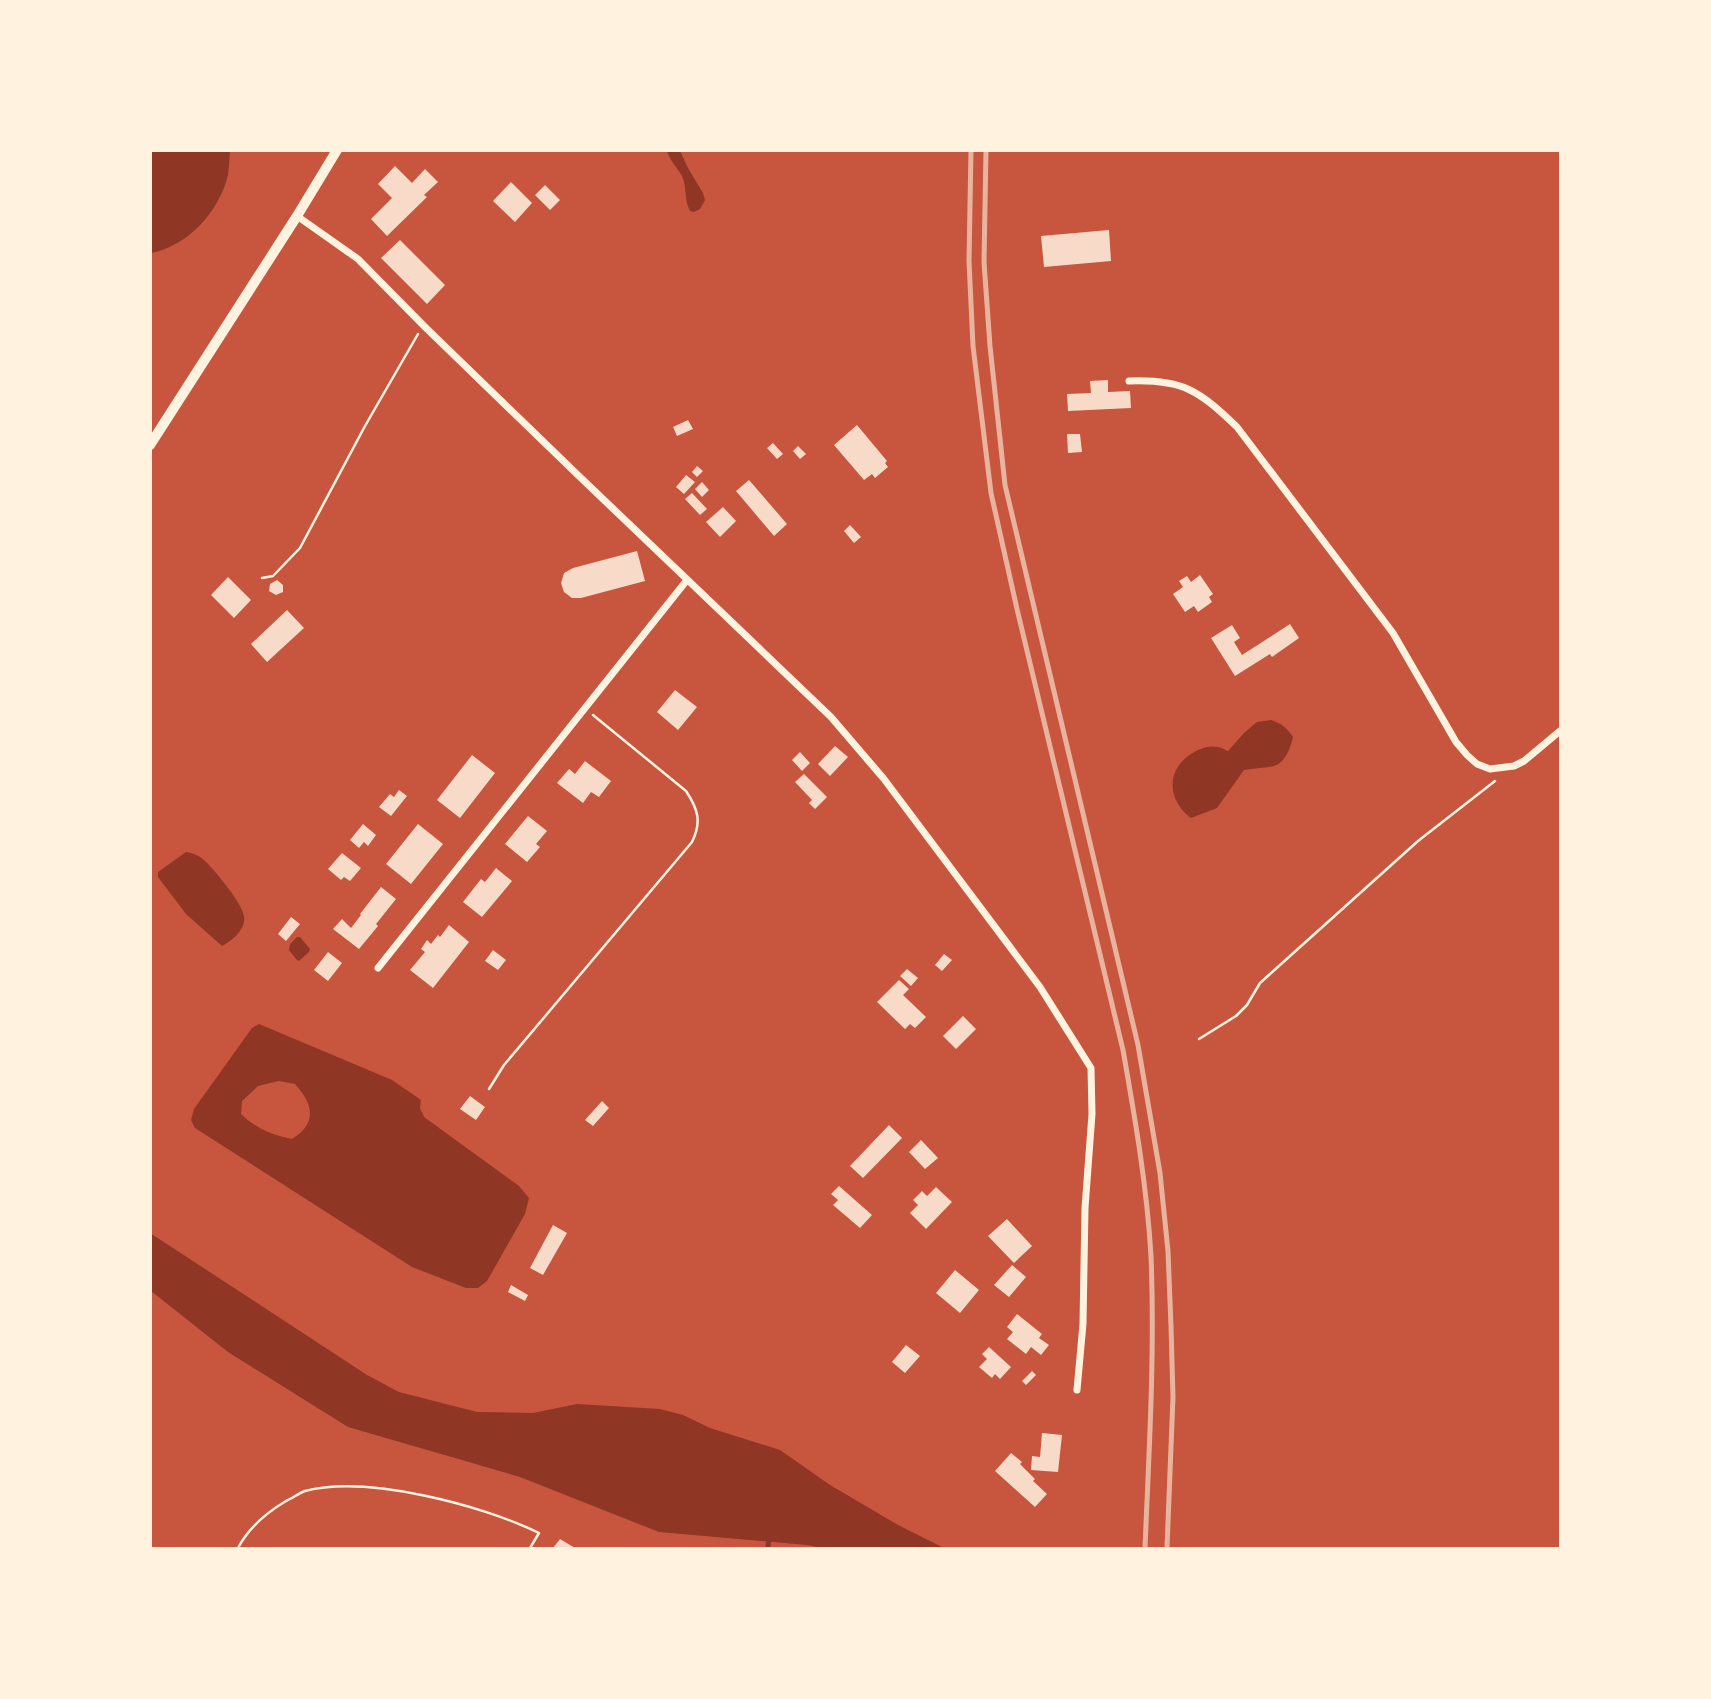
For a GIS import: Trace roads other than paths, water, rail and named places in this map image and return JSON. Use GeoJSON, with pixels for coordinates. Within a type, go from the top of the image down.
{"type":"FeatureCollection","features":[{"type":"Feature","properties":{"kind":"street"},"geometry":{"type":"LineString","coordinates":[[150,445],[337,150]]}},
{"type":"Feature","properties":{"kind":"street"},"geometry":{"type":"LineString","coordinates":[[297,216],[358,259],[424,326],[831,717],[884,779],[1040,987],[1091,1068],[1092,1114],[1083,1324],[1077,1390]]}},
{"type":"Feature","properties":{"kind":"street"},"geometry":{"type":"LineString","coordinates":[[1129,381],[1154,380],[1184,386],[1209,401],[1237,427],[1392,633],[1456,741],[1477,764],[1490,769],[1514,766],[1560,732]]}},
{"type":"Feature","properties":{"kind":"street"},"geometry":{"type":"LineString","coordinates":[[378,968],[687,580]]}},
{"type":"Feature","properties":{"kind":"waterway"},"geometry":{"type":"LineString","coordinates":[[768,1548],[769,1534]]}},
{"type":"Feature","properties":{"kind":"railway"},"geometry":{"type":"LineString","coordinates":[[971,150],[969,261],[973,346],[991,493],[1123,1050],[1144,1178],[1151,1256],[1152,1329],[1145,1548]]}},
{"type":"Feature","properties":{"kind":"railway"},"geometry":{"type":"LineString","coordinates":[[986,150],[984,262],[1005,485],[1138,1045],[1160,1173],[1168,1251],[1173,1397],[1167,1548]]}}]}
